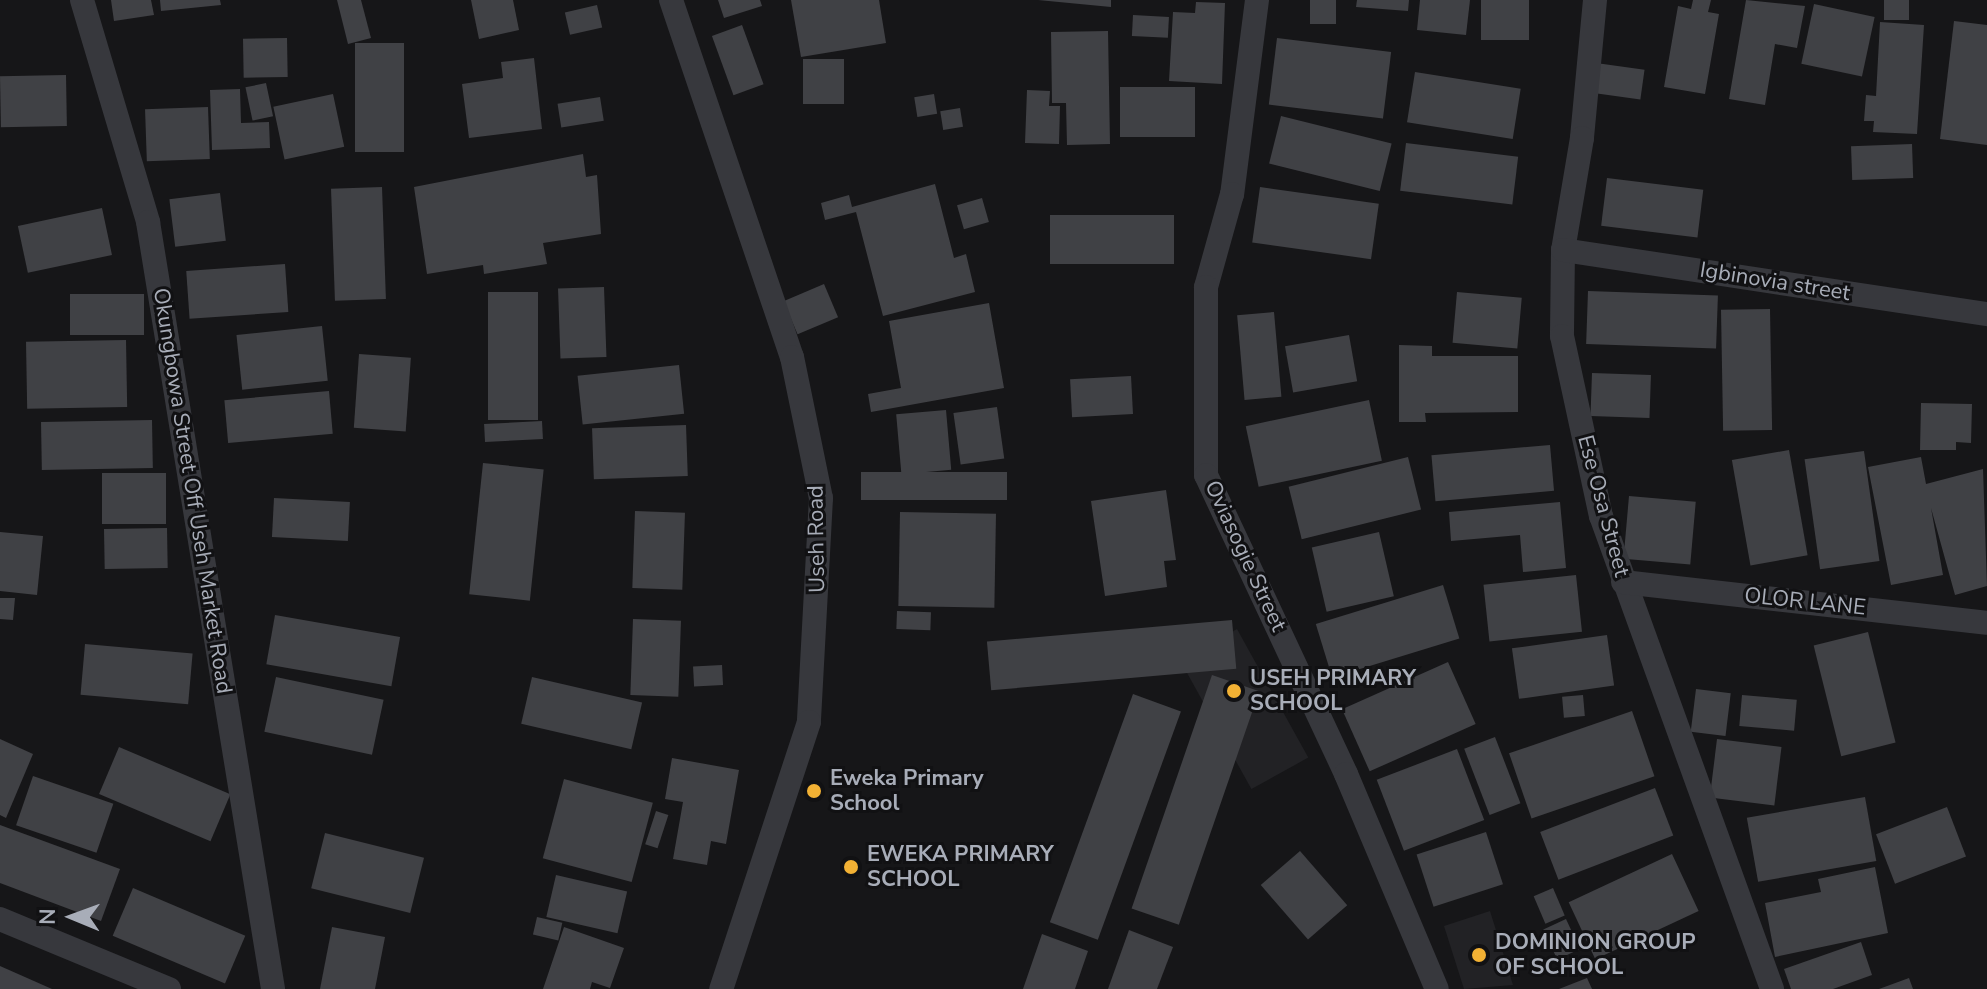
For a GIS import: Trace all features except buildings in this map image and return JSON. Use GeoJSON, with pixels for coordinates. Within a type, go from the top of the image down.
{"type":"FeatureCollection","features":[{"type":"Feature","properties":{"kind":"street","name":"Okungbowa Street Off Useh Market Road"},"geometry":{"type":"LineString","coordinates":[[82,0],[148,222],[273,989]]}},
{"type":"Feature","properties":{"kind":"street","name":"Useh Road"},"geometry":{"type":"LineString","coordinates":[[671,0],[792,357],[821,498],[809,722],[721,989]]}},
{"type":"Feature","properties":{"kind":"street","name":"Oviasogie Street"},"geometry":{"type":"LineString","coordinates":[[1257,0],[1232,194],[1206,287],[1206,475],[1346,774],[1437,989]]}},
{"type":"Feature","properties":{"kind":"street","name":"Ese Osa Street"},"geometry":{"type":"LineString","coordinates":[[1595,0],[1582,138],[1563,250],[1562,336],[1601,516],[1772,989]]}},
{"type":"Feature","properties":{"kind":"street","name":"Igbinovia street"},"geometry":{"type":"LineString","coordinates":[[1563,250],[1987,314]]}},
{"type":"Feature","properties":{"kind":"street","name":"OLOR LANE"},"geometry":{"type":"LineString","coordinates":[[1623,582],[1985,628]]}},
{"type":"Feature","properties":{"kind":"street"},"geometry":{"type":"LineString","coordinates":[[0,919],[169,989]]}},
{"type":"Feature","properties":{"kind":"shaded area","name":"USEH PRIMARY SCHOOL"},"geometry":{"type":"Polygon","coordinates":[[[1237,629],[1308,758],[1251,789],[1180,661],[1237,629]]]}},
{"type":"Feature","properties":{"kind":"shaded area","name":"DOMINION GROUP OF SCHOOL"},"geometry":{"type":"Polygon","coordinates":[[[1490,911],[1513,985],[1464,989],[1444,926],[1490,911]]]}},
{"type":"Feature","properties":{"kind":"place","name":"USEH PRIMARY SCHOOL"},"geometry":{"type":"Point","coordinates":[1234,691]}},
{"type":"Feature","properties":{"kind":"place","name":"Eweka Primary School"},"geometry":{"type":"Point","coordinates":[814,791]}},
{"type":"Feature","properties":{"kind":"place","name":"EWEKA PRIMARY SCHOOL"},"geometry":{"type":"Point","coordinates":[851,867]}},
{"type":"Feature","properties":{"kind":"place","name":"DOMINION GROUP OF SCHOOL"},"geometry":{"type":"Point","coordinates":[1479,955]}}]}
